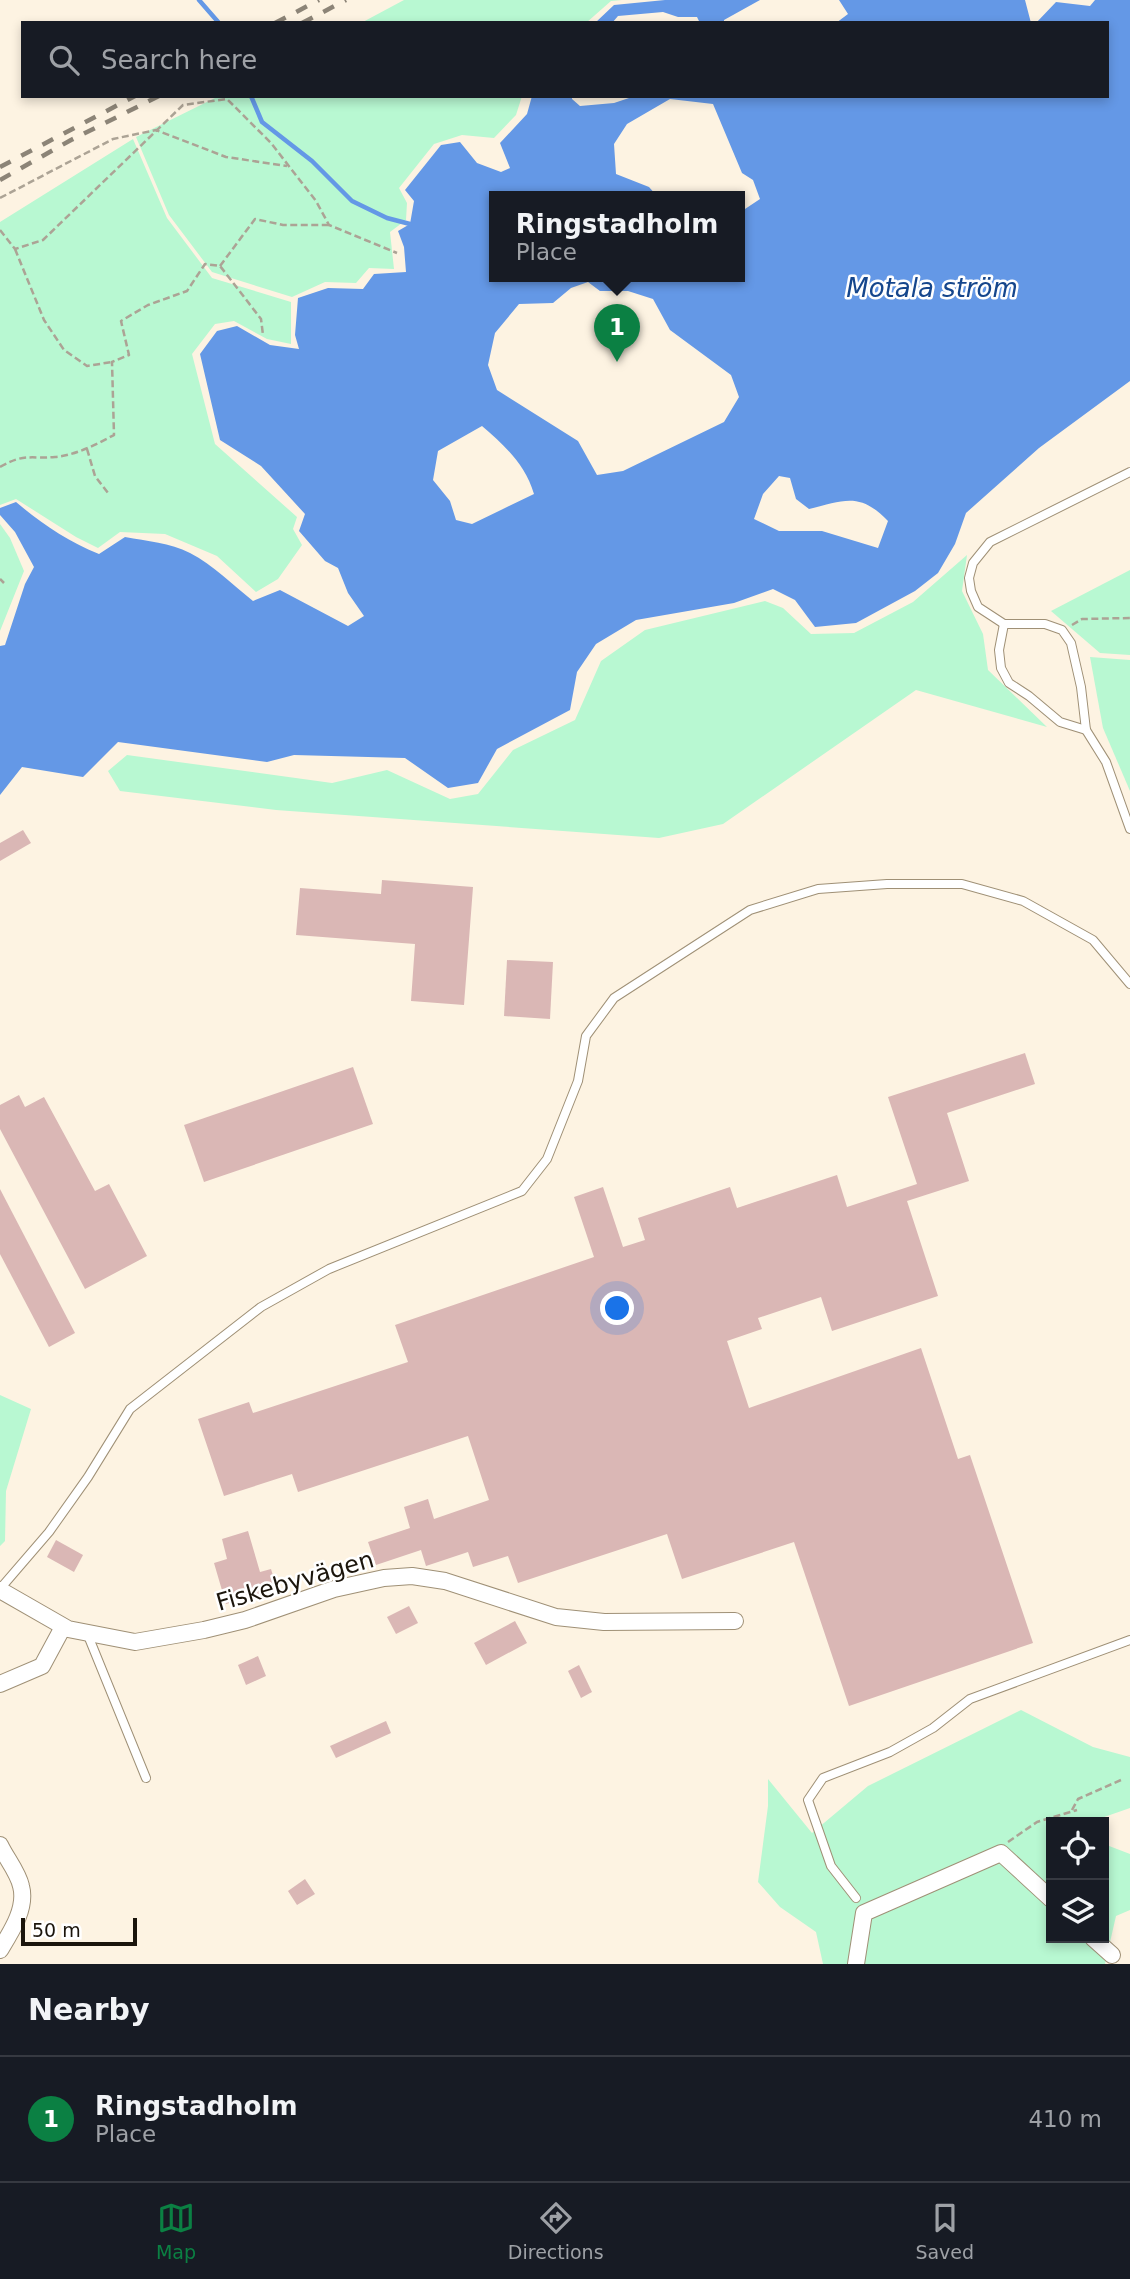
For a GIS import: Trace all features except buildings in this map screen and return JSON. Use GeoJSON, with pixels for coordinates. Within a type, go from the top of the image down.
{"type":"FeatureCollection","features":[{"type":"Feature","properties":{"kind":"street","name":"Fiskebyvägen"},"geometry":{"type":"LineString","coordinates":[[0,1589],[63,1627],[135,1642],[245,1620],[334,1590],[384,1578],[412,1576],[445,1581],[556,1617],[604,1622],[735,1621]]}},
{"type":"Feature","properties":{"kind":"street"},"geometry":{"type":"LineString","coordinates":[[0,1684],[42,1666],[63,1627]]}},
{"type":"Feature","properties":{"kind":"street"},"geometry":{"type":"LineString","coordinates":[[0,1845],[21,1885],[22,1902],[16,1922],[0,1950]]}},
{"type":"Feature","properties":{"kind":"street"},"geometry":{"type":"LineString","coordinates":[[856,1964],[860,1905],[1001,1853],[1046,1894]]}},
{"type":"Feature","properties":{"kind":"street"},"geometry":{"type":"LineString","coordinates":[[1099,1943],[1112,1955]]}},
{"type":"Feature","properties":{"kind":"lane"},"geometry":{"type":"LineString","coordinates":[[1130,472],[990,542],[973,563],[969,578],[978,607],[1004,624],[1045,624],[1062,630],[1071,643],[1081,687],[1086,730],[1106,762],[1130,829]]}},
{"type":"Feature","properties":{"kind":"lane"},"geometry":{"type":"LineString","coordinates":[[1004,624],[999,650],[1001,668],[1009,684],[1029,696],[1060,722],[1086,730]]}},
{"type":"Feature","properties":{"kind":"lane","name":"Fiskebyvägen"},"geometry":{"type":"LineString","coordinates":[[0,1589],[49,1532],[88,1477],[130,1409],[261,1307],[329,1269],[522,1191],[547,1159],[578,1082],[586,1035],[614,998],[750,910],[818,889],[887,884],[962,884],[1023,901],[1093,940],[1130,984]]}},
{"type":"Feature","properties":{"kind":"lane"},"geometry":{"type":"LineString","coordinates":[[88,1633],[146,1778]]}},
{"type":"Feature","properties":{"kind":"lane"},"geometry":{"type":"LineString","coordinates":[[860,1905],[831,1866],[808,1800],[823,1778],[890,1752],[933,1728],[970,1699],[1130,1640]]}},
{"type":"Feature","properties":{"kind":"path"},"geometry":{"type":"LineString","coordinates":[[15,249],[43,240],[183,105],[227,99],[271,143],[316,201],[328,225]]}},
{"type":"Feature","properties":{"kind":"path"},"geometry":{"type":"LineString","coordinates":[[0,198],[113,139],[156,130],[226,157],[289,166]]}},
{"type":"Feature","properties":{"kind":"path"},"geometry":{"type":"LineString","coordinates":[[220,266],[255,219],[283,225],[328,225],[397,253]]}},
{"type":"Feature","properties":{"kind":"path"},"geometry":{"type":"LineString","coordinates":[[0,230],[15,249],[44,320],[64,351],[87,366],[113,362],[129,355],[121,321],[148,305],[187,291],[205,264],[220,266],[261,319],[263,335]]}},
{"type":"Feature","properties":{"kind":"path"},"geometry":{"type":"LineString","coordinates":[[0,467],[16,457],[57,457],[87,449],[114,435],[113,362]]}},
{"type":"Feature","properties":{"kind":"path"},"geometry":{"type":"LineString","coordinates":[[87,449],[95,475],[108,494]]}},
{"type":"Feature","properties":{"kind":"path"},"geometry":{"type":"LineString","coordinates":[[0,579],[4,583]]}},
{"type":"Feature","properties":{"kind":"path"},"geometry":{"type":"LineString","coordinates":[[1062,630],[1082,619],[1130,618]]}},
{"type":"Feature","properties":{"kind":"path"},"geometry":{"type":"LineString","coordinates":[[1072,1811],[1078,1799],[1121,1780]]}},
{"type":"Feature","properties":{"kind":"path"},"geometry":{"type":"LineString","coordinates":[[1001,1853],[1010,1839],[1037,1822],[1077,1810]]}},
{"type":"Feature","properties":{"kind":"green space"},"geometry":{"type":"Polygon","coordinates":[[[404,0],[622,0],[611,1],[588,21],[365,21],[404,0]]]}},
{"type":"Feature","properties":{"kind":"green space"},"geometry":{"type":"Polygon","coordinates":[[[215,98],[521,98],[516,115],[494,138],[462,135],[434,144],[399,188],[407,203],[406,220],[390,232],[394,269],[369,268],[356,283],[325,282],[292,297],[212,272],[169,215],[136,137],[215,98]]]}},
{"type":"Feature","properties":{"kind":"green space"},"geometry":{"type":"Polygon","coordinates":[[[133,139],[167,218],[212,278],[291,302],[291,344],[267,339],[234,321],[215,324],[192,354],[215,444],[297,517],[293,529],[302,545],[278,579],[256,592],[217,556],[165,534],[120,532],[98,548],[16,499],[0,505],[0,222],[133,139]]]}},
{"type":"Feature","properties":{"kind":"green space"},"geometry":{"type":"Polygon","coordinates":[[[0,524],[10,538],[24,571],[0,631],[0,524]]]}},
{"type":"Feature","properties":{"kind":"green space"},"geometry":{"type":"Polygon","coordinates":[[[967,555],[962,591],[983,634],[988,670],[1047,727],[916,690],[723,824],[659,838],[276,810],[120,791],[108,771],[127,755],[332,783],[387,770],[450,799],[478,794],[513,750],[575,720],[601,661],[645,630],[765,601],[783,608],[811,634],[854,633],[913,602],[967,555]]]}},
{"type":"Feature","properties":{"kind":"green space"},"geometry":{"type":"Polygon","coordinates":[[[1130,570],[1130,655],[1100,653],[1051,611],[1130,570]]]}},
{"type":"Feature","properties":{"kind":"green space"},"geometry":{"type":"Polygon","coordinates":[[[1090,657],[1130,660],[1130,791],[1103,728],[1090,657]]]}},
{"type":"Feature","properties":{"kind":"green space"},"geometry":{"type":"Polygon","coordinates":[[[0,1395],[31,1409],[6,1491],[5,1541],[0,1546],[0,1395]]]}},
{"type":"Feature","properties":{"kind":"green space"},"geometry":{"type":"Polygon","coordinates":[[[1021,1710],[1093,1747],[1130,1757],[1130,1808],[1104,1817],[1046,1817],[1046,1943],[1109,1943],[1109,1846],[1130,1854],[1130,1910],[1116,1916],[1105,1964],[823,1964],[816,1932],[780,1907],[758,1882],[768,1806],[768,1779],[812,1833],[868,1786],[1021,1710]]]}},
{"type":"Feature","properties":{"kind":"water"},"geometry":{"type":"Polygon","coordinates":[[[665,0],[760,0],[724,21],[699,21],[697,17],[678,17],[663,12],[618,16],[614,21],[597,21],[614,5],[665,0]]]}},
{"type":"Feature","properties":{"kind":"water"},"geometry":{"type":"Polygon","coordinates":[[[839,0],[1025,0],[1030,21],[839,21],[848,14],[839,0]]]}},
{"type":"Feature","properties":{"kind":"water","name":"Motala ström"},"geometry":{"type":"Polygon","coordinates":[[[1095,0],[1130,0],[1130,381],[1039,448],[966,513],[955,544],[938,573],[915,591],[856,623],[815,627],[795,600],[773,589],[734,603],[636,620],[596,644],[577,672],[570,710],[497,749],[478,783],[448,788],[405,758],[294,755],[267,762],[118,742],[83,777],[22,767],[0,795],[0,646],[5,645],[25,584],[34,567],[15,532],[0,515],[0,508],[16,502],[55,531],[99,554],[125,537],[182,550],[207,563],[253,601],[280,590],[348,626],[364,616],[348,593],[338,568],[325,561],[299,531],[305,514],[261,466],[220,440],[200,354],[217,331],[237,326],[270,345],[299,349],[295,335],[298,298],[328,288],[363,289],[374,274],[406,272],[404,247],[398,231],[410,224],[414,201],[405,190],[441,145],[460,142],[477,163],[501,172],[510,168],[500,143],[527,114],[531,98],[572,98],[580,106],[614,103],[629,98],[1109,98],[1109,21],[1038,21],[1056,2],[1090,6],[1095,0]],[[670,99],[627,124],[614,144],[616,174],[649,187],[653,191],[489,191],[489,282],[745,282],[745,209],[760,199],[753,180],[742,173],[713,104],[670,99]],[[588,282],[571,288],[553,303],[519,304],[495,333],[488,365],[497,390],[578,441],[597,475],[623,471],[724,422],[739,397],[731,375],[670,330],[653,299],[628,291],[600,291],[588,282]],[[482,426],[438,451],[433,480],[450,501],[456,520],[472,524],[534,494],[520,465],[482,426]],[[779,476],[763,494],[754,519],[779,531],[822,531],[878,548],[888,521],[878,512],[860,502],[852,501],[809,509],[796,499],[790,478],[779,476]]]}},
{"type":"Feature","properties":{"kind":"waterway"},"geometry":{"type":"LineString","coordinates":[[199,0],[217,21]]}},
{"type":"Feature","properties":{"kind":"waterway"},"geometry":{"type":"LineString","coordinates":[[252,98],[262,122],[312,161],[352,201],[387,218],[410,224]]}},
{"type":"Feature","properties":{"kind":"railway"},"geometry":{"type":"LineString","coordinates":[[279,21],[319,0]]}},
{"type":"Feature","properties":{"kind":"railway"},"geometry":{"type":"LineString","coordinates":[[306,21],[346,0]]}},
{"type":"Feature","properties":{"kind":"railway"},"geometry":{"type":"LineString","coordinates":[[0,167],[131,98]]}},
{"type":"Feature","properties":{"kind":"railway"},"geometry":{"type":"LineString","coordinates":[[0,180],[71,140],[155,98]]}},
{"type":"Feature","properties":{"kind":"place","name":"Ringstadholm"},"geometry":{"type":"Point","coordinates":[617,362]}}]}
